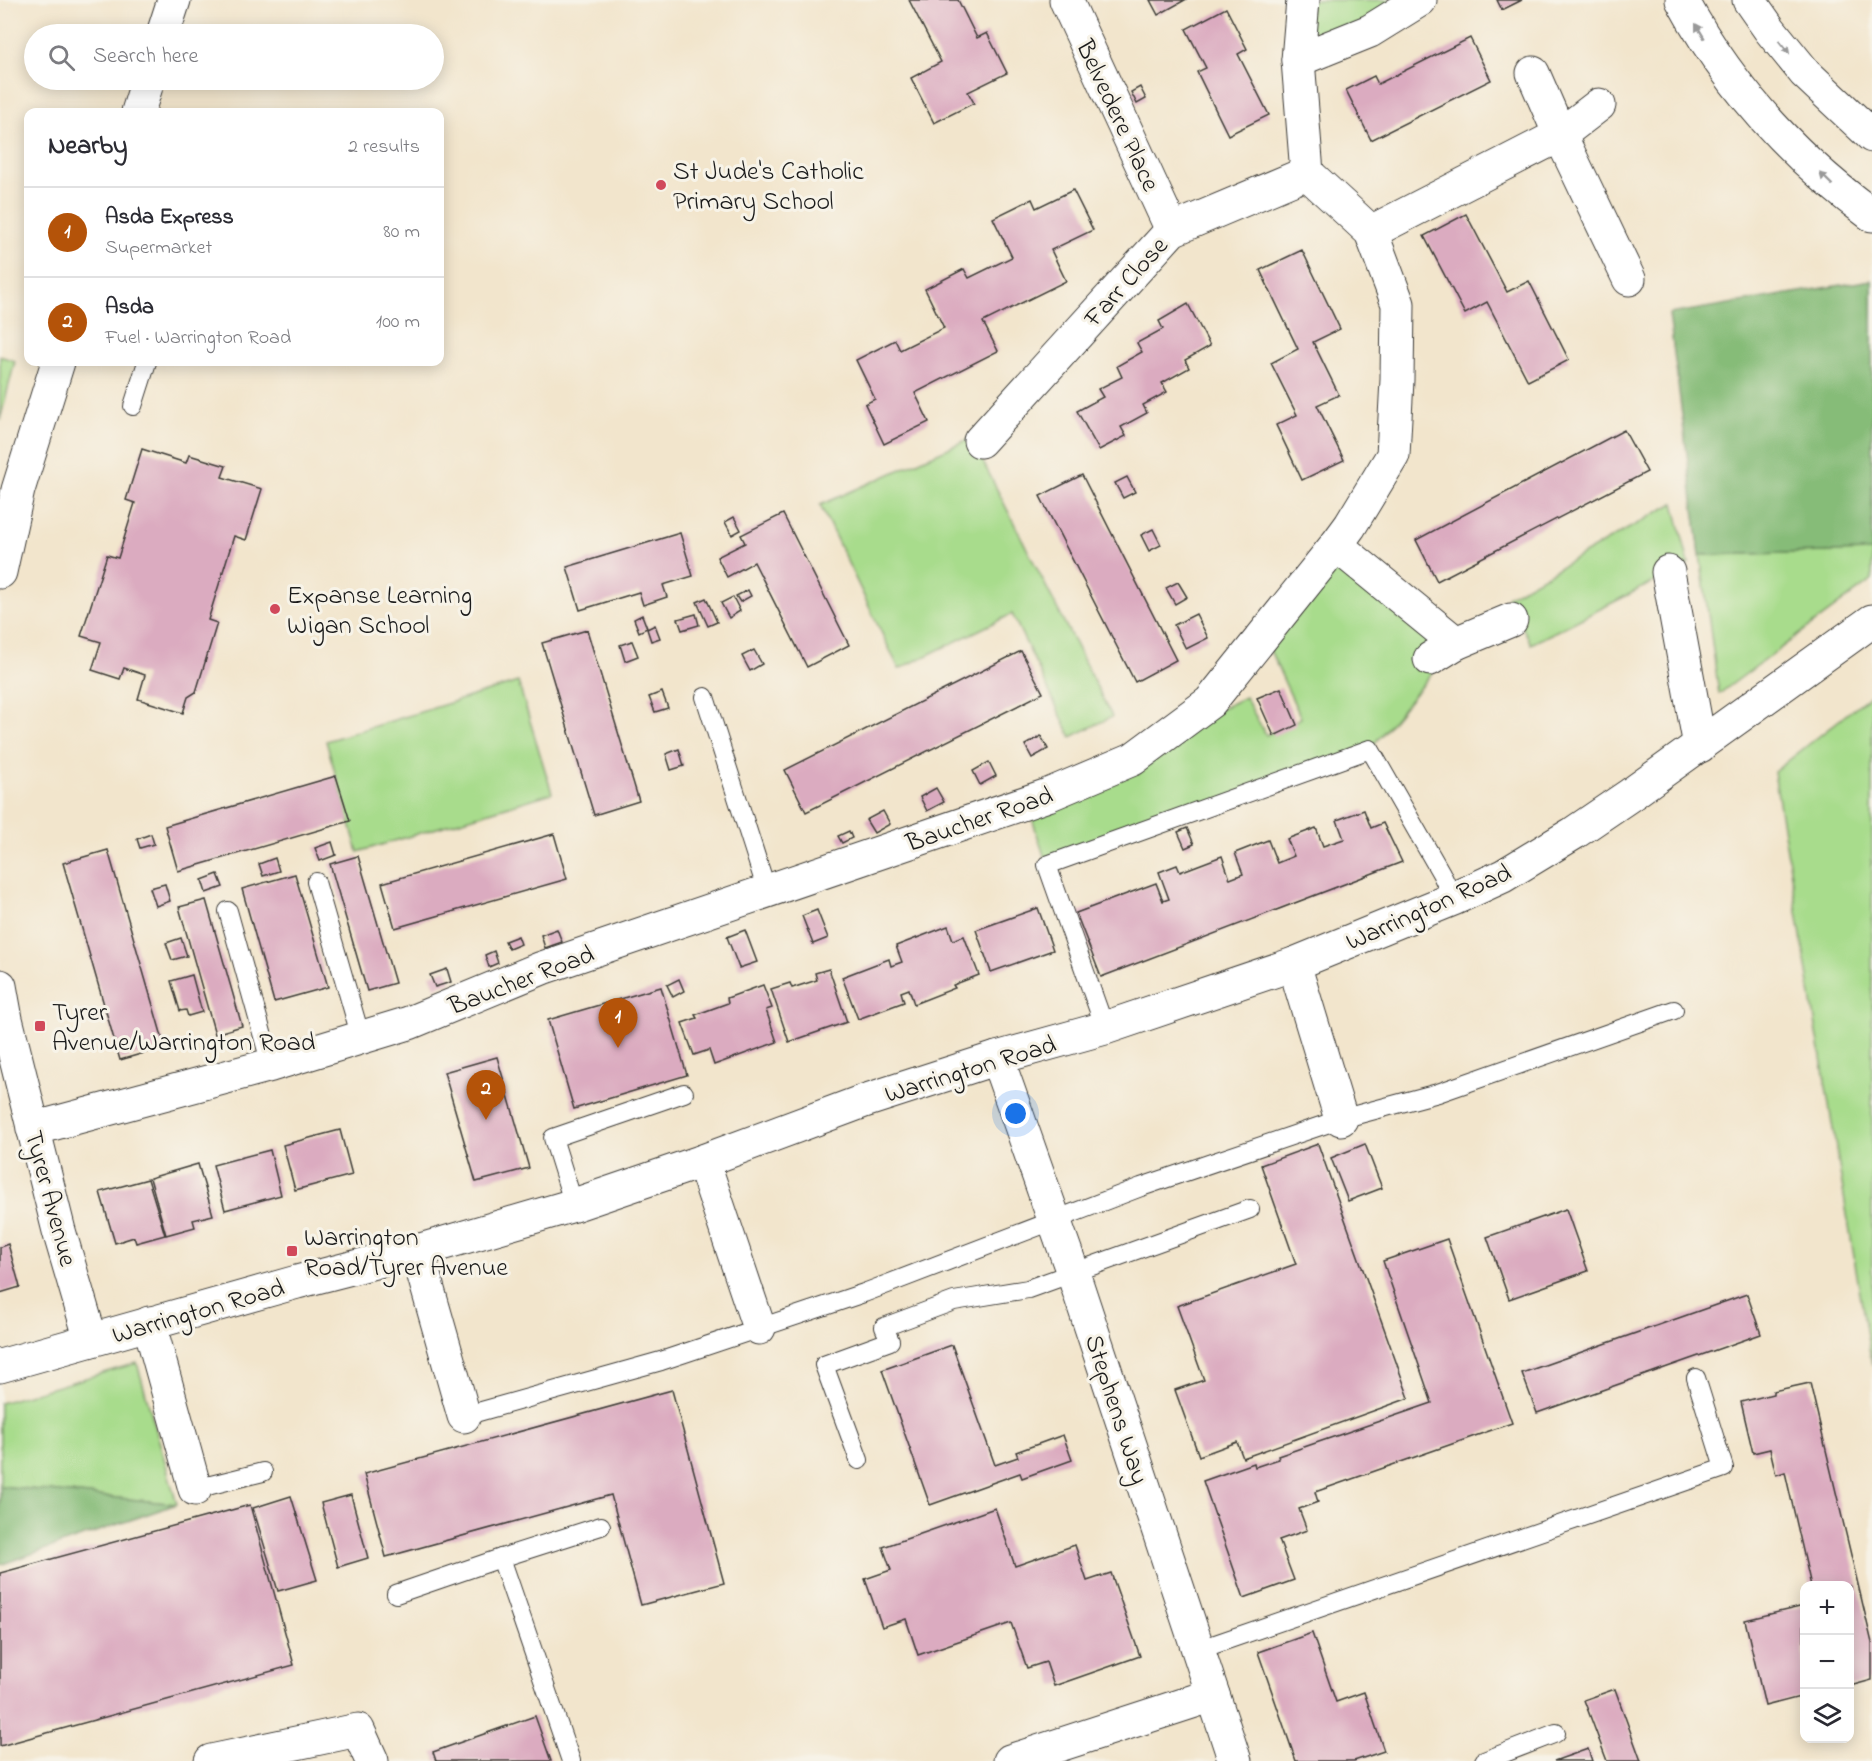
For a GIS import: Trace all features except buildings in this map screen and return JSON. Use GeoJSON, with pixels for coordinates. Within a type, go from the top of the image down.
{"type":"FeatureCollection","features":[{"type":"Feature","properties":{"kind":"main road"},"geometry":{"type":"LineString","coordinates":[[166,24],[174,0]]}},
{"type":"Feature","properties":{"kind":"main road","name":"Belvedere Place"},"geometry":{"type":"LineString","coordinates":[[1066,0],[1172,230]]}},
{"type":"Feature","properties":{"kind":"main road"},"geometry":{"type":"LineString","coordinates":[[1303,0],[1298,60],[1307,173]]}},
{"type":"Feature","properties":{"kind":"main road"},"geometry":{"type":"LineString","coordinates":[[1298,60],[1370,31],[1420,0]]}},
{"type":"Feature","properties":{"kind":"main road"},"geometry":{"type":"LineString","coordinates":[[1682,0],[1717,58],[1756,108],[1835,188],[1872,215]]}},
{"type":"Feature","properties":{"kind":"main road"},"geometry":{"type":"LineString","coordinates":[[1749,0],[1805,73],[1872,136]]}},
{"type":"Feature","properties":{"kind":"main road"},"geometry":{"type":"LineString","coordinates":[[1533,73],[1629,279]]}},
{"type":"Feature","properties":{"kind":"main road"},"geometry":{"type":"LineString","coordinates":[[139,108],[145,90]]}},
{"type":"Feature","properties":{"kind":"main road"},"geometry":{"type":"LineString","coordinates":[[1371,232],[1560,135],[1599,105]]}},
{"type":"Feature","properties":{"kind":"main road","name":"Farr Close"},"geometry":{"type":"LineString","coordinates":[[980,441],[1172,230],[1307,173]]}},
{"type":"Feature","properties":{"kind":"main road","name":"Baucher Road"},"geometry":{"type":"LineString","coordinates":[[33,1129],[271,1065],[409,1023],[542,968],[1048,795],[1133,759],[1210,702],[1336,545],[1393,455],[1398,304],[1371,232],[1307,173]]}},
{"type":"Feature","properties":{"kind":"main road"},"geometry":{"type":"LineString","coordinates":[[0,572],[18,490],[57,366]]}},
{"type":"Feature","properties":{"kind":"main road"},"geometry":{"type":"LineString","coordinates":[[1336,545],[1443,651],[1511,620]]}},
{"type":"Feature","properties":{"kind":"main road"},"geometry":{"type":"LineString","coordinates":[[1668,572],[1700,746]]}},
{"type":"Feature","properties":{"kind":"main road","name":"Warrington Road"},"geometry":{"type":"LineString","coordinates":[[0,1366],[149,1323],[417,1251],[574,1205],[703,1161],[864,1101],[997,1058],[1105,1028],[1294,964],[1503,876],[1574,833],[1700,746],[1872,621]]}},
{"type":"Feature","properties":{"kind":"main road"},"geometry":{"type":"LineString","coordinates":[[1294,964],[1341,1119]]}},
{"type":"Feature","properties":{"kind":"main road","name":"Tyrer Avenue"},"geometry":{"type":"LineString","coordinates":[[0,986],[59,1231],[91,1340]]}},
{"type":"Feature","properties":{"kind":"main road","name":"Stephens Way"},"geometry":{"type":"LineString","coordinates":[[997,1058],[1054,1220],[1235,1761]]}},
{"type":"Feature","properties":{"kind":"main road"},"geometry":{"type":"LineString","coordinates":[[703,1161],[759,1328]]}},
{"type":"Feature","properties":{"kind":"main road"},"geometry":{"type":"LineString","coordinates":[[417,1251],[464,1416]]}},
{"type":"Feature","properties":{"kind":"main road"},"geometry":{"type":"LineString","coordinates":[[149,1323],[195,1489]]}},
{"type":"Feature","properties":{"kind":"main road"},"geometry":{"type":"LineString","coordinates":[[1010,1761],[1213,1695]]}},
{"type":"Feature","properties":{"kind":"main road"},"geometry":{"type":"LineString","coordinates":[[211,1761],[358,1730],[372,1761]]}},
{"type":"Feature","properties":{"kind":"lane"},"geometry":{"type":"LineString","coordinates":[[133,406],[146,366]]}},
{"type":"Feature","properties":{"kind":"lane"},"geometry":{"type":"LineString","coordinates":[[705,697],[767,891]]}},
{"type":"Feature","properties":{"kind":"lane"},"geometry":{"type":"LineString","coordinates":[[1105,1028],[1047,865],[1370,749],[1441,873],[1453,899]]}},
{"type":"Feature","properties":{"kind":"lane"},"geometry":{"type":"LineString","coordinates":[[316,882],[361,1038]]}},
{"type":"Feature","properties":{"kind":"lane"},"geometry":{"type":"LineString","coordinates":[[228,911],[271,1065]]}},
{"type":"Feature","properties":{"kind":"lane"},"geometry":{"type":"LineString","coordinates":[[464,1416],[661,1361],[864,1293],[1141,1187],[1341,1119],[1438,1093],[1674,1010]]}},
{"type":"Feature","properties":{"kind":"lane"},"geometry":{"type":"LineString","coordinates":[[574,1205],[553,1138],[684,1093]]}},
{"type":"Feature","properties":{"kind":"lane"},"geometry":{"type":"LineString","coordinates":[[859,1461],[824,1365],[890,1341],[884,1327],[954,1301],[1028,1289],[1250,1209]]}},
{"type":"Feature","properties":{"kind":"lane"},"geometry":{"type":"LineString","coordinates":[[1198,1650],[1724,1468],[1696,1378]]}},
{"type":"Feature","properties":{"kind":"lane"},"geometry":{"type":"LineString","coordinates":[[195,1489],[263,1472]]}},
{"type":"Feature","properties":{"kind":"lane"},"geometry":{"type":"LineString","coordinates":[[396,1594],[601,1526]]}},
{"type":"Feature","properties":{"kind":"lane"},"geometry":{"type":"LineString","coordinates":[[501,1558],[571,1761]]}},
{"type":"Feature","properties":{"kind":"lane"},"geometry":{"type":"LineString","coordinates":[[1484,1761],[1556,1732]]}},
{"type":"Feature","properties":{"kind":"green space"},"geometry":{"type":"Polygon","coordinates":[[[1303,0],[1417,0],[1298,60],[1303,0]]]}},
{"type":"Feature","properties":{"kind":"green space"},"geometry":{"type":"Polygon","coordinates":[[[1872,280],[1872,551],[1700,555],[1669,314],[1872,280]]]}},
{"type":"Feature","properties":{"kind":"green space"},"geometry":{"type":"Polygon","coordinates":[[[0,356],[15,361],[0,420],[0,356]]]}},
{"type":"Feature","properties":{"kind":"green space"},"geometry":{"type":"Polygon","coordinates":[[[971,438],[1112,717],[1071,737],[1012,614],[899,669],[820,505],[971,438]]]}},
{"type":"Feature","properties":{"kind":"green space"},"geometry":{"type":"Polygon","coordinates":[[[1674,503],[1689,564],[1531,644],[1507,597],[1674,503]]]}},
{"type":"Feature","properties":{"kind":"green space"},"geometry":{"type":"Polygon","coordinates":[[[1336,545],[1456,643],[1370,749],[1047,865],[1027,803],[1245,697],[1266,735],[1301,718],[1263,635],[1336,545]]]}},
{"type":"Feature","properties":{"kind":"green space"},"geometry":{"type":"Polygon","coordinates":[[[1872,551],[1872,580],[1719,694],[1700,555],[1872,551]]]}},
{"type":"Feature","properties":{"kind":"green space"},"geometry":{"type":"Polygon","coordinates":[[[518,682],[552,793],[358,852],[326,741],[518,682]]]}},
{"type":"Feature","properties":{"kind":"green space"},"geometry":{"type":"Polygon","coordinates":[[[1872,694],[1872,1366],[1774,772],[1872,694]]]}},
{"type":"Feature","properties":{"kind":"green space"},"geometry":{"type":"Polygon","coordinates":[[[137,1363],[177,1504],[0,1486],[0,1403],[137,1363]]]}},
{"type":"Feature","properties":{"kind":"green space"},"geometry":{"type":"Polygon","coordinates":[[[0,1486],[177,1504],[0,1565],[0,1486]]]}},
{"type":"Feature","properties":{"kind":"place","name":"St Jude's Catholic Primary School"},"geometry":{"type":"Point","coordinates":[661,185]}},
{"type":"Feature","properties":{"kind":"place","name":"Expanse Learning Wigan School"},"geometry":{"type":"Point","coordinates":[275,609]}},
{"type":"Feature","properties":{"kind":"place","name":"Tyrer Avenue/Warrington Road"},"geometry":{"type":"Point","coordinates":[40,1026]}},
{"type":"Feature","properties":{"kind":"place","name":"Asda Express"},"geometry":{"type":"Point","coordinates":[618,1048]}},
{"type":"Feature","properties":{"kind":"place","name":"Asda"},"geometry":{"type":"Point","coordinates":[486,1120]}},
{"type":"Feature","properties":{"kind":"place","name":"Warrington Road/Tyrer Avenue"},"geometry":{"type":"Point","coordinates":[292,1251]}}]}
